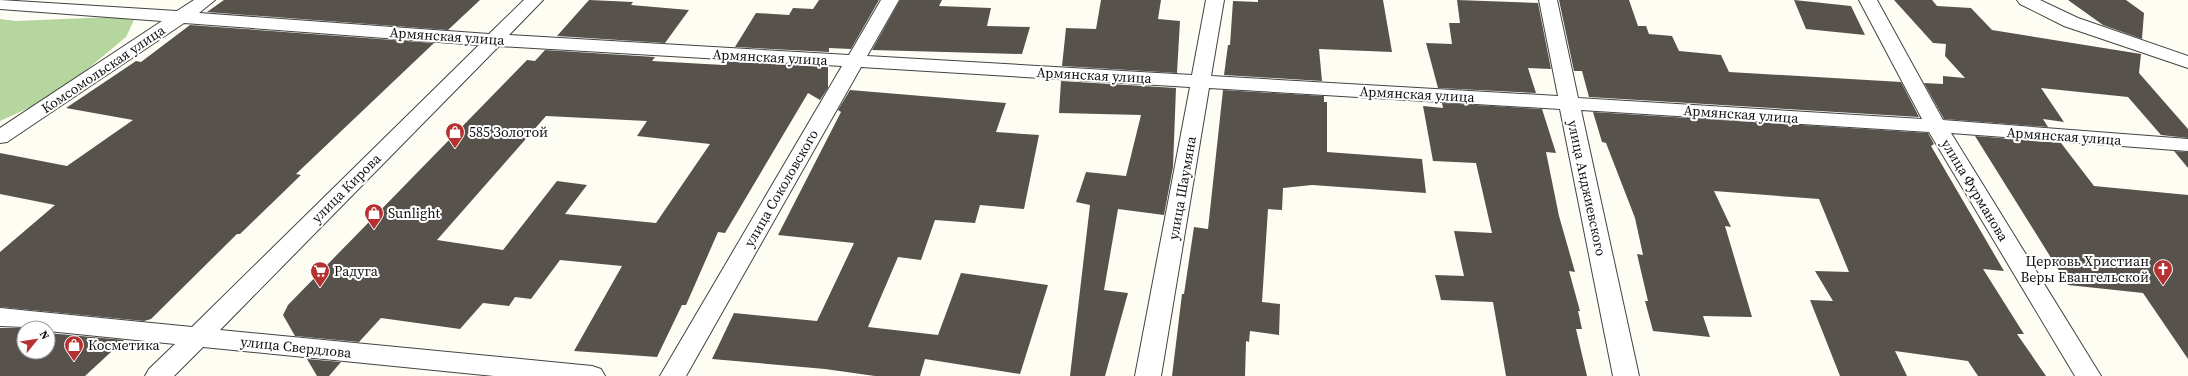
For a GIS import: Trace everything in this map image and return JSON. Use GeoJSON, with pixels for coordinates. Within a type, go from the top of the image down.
{"type":"FeatureCollection","features":[{"type":"Feature","properties":{"kind":"street","name":"Комсомольская улица"},"geometry":{"type":"LineString","coordinates":[[0,137],[206,0]]}},
{"type":"Feature","properties":{"kind":"street","name":"улица Кирова"},"geometry":{"type":"LineString","coordinates":[[158,376],[534,0]]}},
{"type":"Feature","properties":{"kind":"street","name":"улица Соколовского"},"geometry":{"type":"LineString","coordinates":[[673,376],[890,0]]}},
{"type":"Feature","properties":{"kind":"street","name":"улица Шаумяна"},"geometry":{"type":"LineString","coordinates":[[1148,376],[1215,0]]}},
{"type":"Feature","properties":{"kind":"street","name":"улица Анджиевского"},"geometry":{"type":"LineString","coordinates":[[1548,0],[1626,376]]}},
{"type":"Feature","properties":{"kind":"street","name":"улица Фурманова"},"geometry":{"type":"LineString","coordinates":[[1868,0],[1936,126],[2088,376]]}},
{"type":"Feature","properties":{"kind":"street"},"geometry":{"type":"LineString","coordinates":[[2026,0],[2071,22],[2188,62]]}},
{"type":"Feature","properties":{"kind":"street","name":"Армянская улица"},"geometry":{"type":"LineString","coordinates":[[0,4],[494,40],[1569,103],[1936,126],[2188,145]]}},
{"type":"Feature","properties":{"kind":"street","name":"улица Свердлова"},"geometry":{"type":"LineString","coordinates":[[0,317],[592,376]]}},
{"type":"Feature","properties":{"kind":"green space"},"geometry":{"type":"Polygon","coordinates":[[[112,17],[134,20],[126,37],[55,96],[0,121],[0,19],[16,21],[112,17]]]}},
{"type":"Feature","properties":{"kind":"building"},"geometry":{"type":"Polygon","coordinates":[[[224,0],[480,0],[448,30],[207,12],[224,0]]]}},
{"type":"Feature","properties":{"kind":"building"},"geometry":{"type":"Polygon","coordinates":[[[589,0],[633,2],[631,5],[689,10],[665,43],[557,36],[589,0]]]}},
{"type":"Feature","properties":{"kind":"building"},"geometry":{"type":"Polygon","coordinates":[[[819,0],[879,0],[851,49],[829,48],[829,52],[735,47],[756,13],[789,15],[793,8],[813,9],[819,0]]]}},
{"type":"Feature","properties":{"kind":"building"},"geometry":{"type":"Polygon","coordinates":[[[900,0],[942,0],[939,6],[991,8],[987,26],[1030,27],[1022,54],[872,50],[900,0]]]}},
{"type":"Feature","properties":{"kind":"building"},"geometry":{"type":"Polygon","coordinates":[[[1101,0],[1161,0],[1158,19],[1180,21],[1177,73],[1062,66],[1066,28],[1096,29],[1101,0]]]}},
{"type":"Feature","properties":{"kind":"building"},"geometry":{"type":"Polygon","coordinates":[[[1258,0],[1383,0],[1392,52],[1319,49],[1322,81],[1224,75],[1228,45],[1230,45],[1233,1],[1258,2],[1258,0]]]}},
{"type":"Feature","properties":{"kind":"building"},"geometry":{"type":"Polygon","coordinates":[[[1457,0],[1538,3],[1551,69],[1528,68],[1536,93],[1438,88],[1426,43],[1452,44],[1449,23],[1460,23],[1457,0]]]}},
{"type":"Feature","properties":{"kind":"building"},"geometry":{"type":"Polygon","coordinates":[[[1559,0],[1629,0],[1638,26],[1646,26],[1649,34],[1672,36],[1679,51],[1721,55],[1729,72],[1901,82],[1919,117],[1589,97],[1582,71],[1574,71],[1559,0]]]}},
{"type":"Feature","properties":{"kind":"building"},"geometry":{"type":"Polygon","coordinates":[[[1794,0],[1851,6],[1865,35],[1806,29],[1794,0]]]}},
{"type":"Feature","properties":{"kind":"building"},"geometry":{"type":"Polygon","coordinates":[[[1894,0],[1932,0],[1937,6],[1971,8],[1992,30],[2141,54],[2139,73],[2188,129],[2188,138],[2161,135],[2128,97],[2041,88],[2064,122],[2043,119],[2048,127],[1944,119],[1924,83],[1943,84],[1943,76],[1965,78],[1945,56],[1946,44],[1933,43],[1894,0]]]}},
{"type":"Feature","properties":{"kind":"building"},"geometry":{"type":"Polygon","coordinates":[[[2068,0],[2126,0],[2144,13],[2142,39],[2103,25],[2068,0]]]}},
{"type":"Feature","properties":{"kind":"building"},"geometry":{"type":"Polygon","coordinates":[[[190,25],[434,43],[296,174],[301,175],[240,234],[237,234],[151,319],[144,321],[0,307],[0,252],[55,205],[0,194],[0,153],[67,166],[133,120],[66,108],[136,61],[141,62],[190,25]]]}},
{"type":"Feature","properties":{"kind":"building"},"geometry":{"type":"Polygon","coordinates":[[[545,50],[655,57],[652,61],[724,65],[727,61],[828,67],[828,88],[820,100],[808,93],[725,233],[718,232],[686,305],[682,305],[657,357],[574,351],[622,266],[560,260],[531,299],[515,297],[509,306],[483,303],[460,329],[381,318],[359,342],[295,336],[283,315],[288,305],[527,60],[535,61],[545,50]],[[546,116],[437,240],[503,250],[557,181],[587,185],[565,214],[656,223],[710,144],[637,136],[647,121],[546,116]]]}},
{"type":"Feature","properties":{"kind":"building"},"geometry":{"type":"Polygon","coordinates":[[[1061,81],[1176,88],[1173,167],[1164,215],[1118,209],[1104,290],[1128,293],[1105,376],[1070,376],[1090,205],[1076,202],[1086,172],[1126,176],[1141,115],[1059,113],[1061,81]]]}},
{"type":"Feature","properties":{"kind":"building"},"geometry":{"type":"Polygon","coordinates":[[[850,90],[1006,103],[996,132],[1039,135],[1024,209],[980,205],[975,223],[935,220],[921,260],[898,257],[868,327],[938,335],[961,273],[1048,285],[1020,374],[925,359],[920,376],[875,376],[825,369],[712,359],[734,313],[817,321],[854,243],[778,235],[841,112],[838,110],[850,90]]]}},
{"type":"Feature","properties":{"kind":"building"},"geometry":{"type":"Polygon","coordinates":[[[1223,90],[1324,96],[1324,102],[1327,102],[1327,152],[1422,159],[1426,193],[1312,185],[1283,188],[1282,210],[1268,209],[1262,302],[1280,304],[1279,335],[1250,331],[1249,342],[1246,341],[1245,376],[1172,376],[1182,294],[1184,294],[1194,227],[1208,229],[1223,90]]]}},
{"type":"Feature","properties":{"kind":"building"},"geometry":{"type":"Polygon","coordinates":[[[1442,103],[1542,109],[1556,153],[1546,152],[1559,216],[1575,272],[1569,271],[1580,311],[1578,311],[1582,329],[1576,329],[1587,376],[1506,376],[1493,302],[1441,300],[1435,275],[1464,276],[1454,231],[1492,233],[1476,163],[1433,161],[1423,106],[1443,108],[1442,103]]]}},
{"type":"Feature","properties":{"kind":"building"},"geometry":{"type":"Polygon","coordinates":[[[1593,112],[1928,133],[1934,144],[1931,146],[2004,271],[1983,269],[2024,334],[2017,334],[2046,376],[1978,376],[1968,361],[1895,351],[1907,376],[1840,376],[1810,300],[1833,301],[1815,271],[1849,272],[1819,199],[1714,191],[1731,227],[1725,226],[1752,317],[1703,316],[1710,337],[1653,331],[1645,301],[1648,301],[1637,254],[1643,255],[1635,218],[1606,143],[1602,142],[1593,112]]]}},
{"type":"Feature","properties":{"kind":"building"},"geometry":{"type":"Polygon","coordinates":[[[1975,136],[2061,143],[2094,186],[2188,195],[2188,359],[2143,293],[2068,285],[1975,136]]]}},
{"type":"Feature","properties":{"kind":"building"},"geometry":{"type":"Polygon","coordinates":[[[2174,151],[2188,152],[2188,168],[2174,151]]]}},
{"type":"Feature","properties":{"kind":"building"},"geometry":{"type":"Polygon","coordinates":[[[0,328],[16,328],[16,360],[56,360],[56,334],[124,340],[85,376],[0,376],[0,328]]]}},
{"type":"Feature","properties":{"kind":"building"},"geometry":{"type":"Polygon","coordinates":[[[307,359],[341,362],[329,376],[317,376],[307,359]]]}},
{"type":"Feature","properties":{"kind":"place","name":"585 Золотой"},"geometry":{"type":"Point","coordinates":[455,149]}},
{"type":"Feature","properties":{"kind":"place","name":"Sunlight"},"geometry":{"type":"Point","coordinates":[374,230]}},
{"type":"Feature","properties":{"kind":"place","name":"Церковь Христиан Веры Евангельской"},"geometry":{"type":"Point","coordinates":[2163,286]}},
{"type":"Feature","properties":{"kind":"place","name":"Радуга"},"geometry":{"type":"Point","coordinates":[320,288]}},
{"type":"Feature","properties":{"kind":"place","name":"Косметика"},"geometry":{"type":"Point","coordinates":[74,362]}}]}
